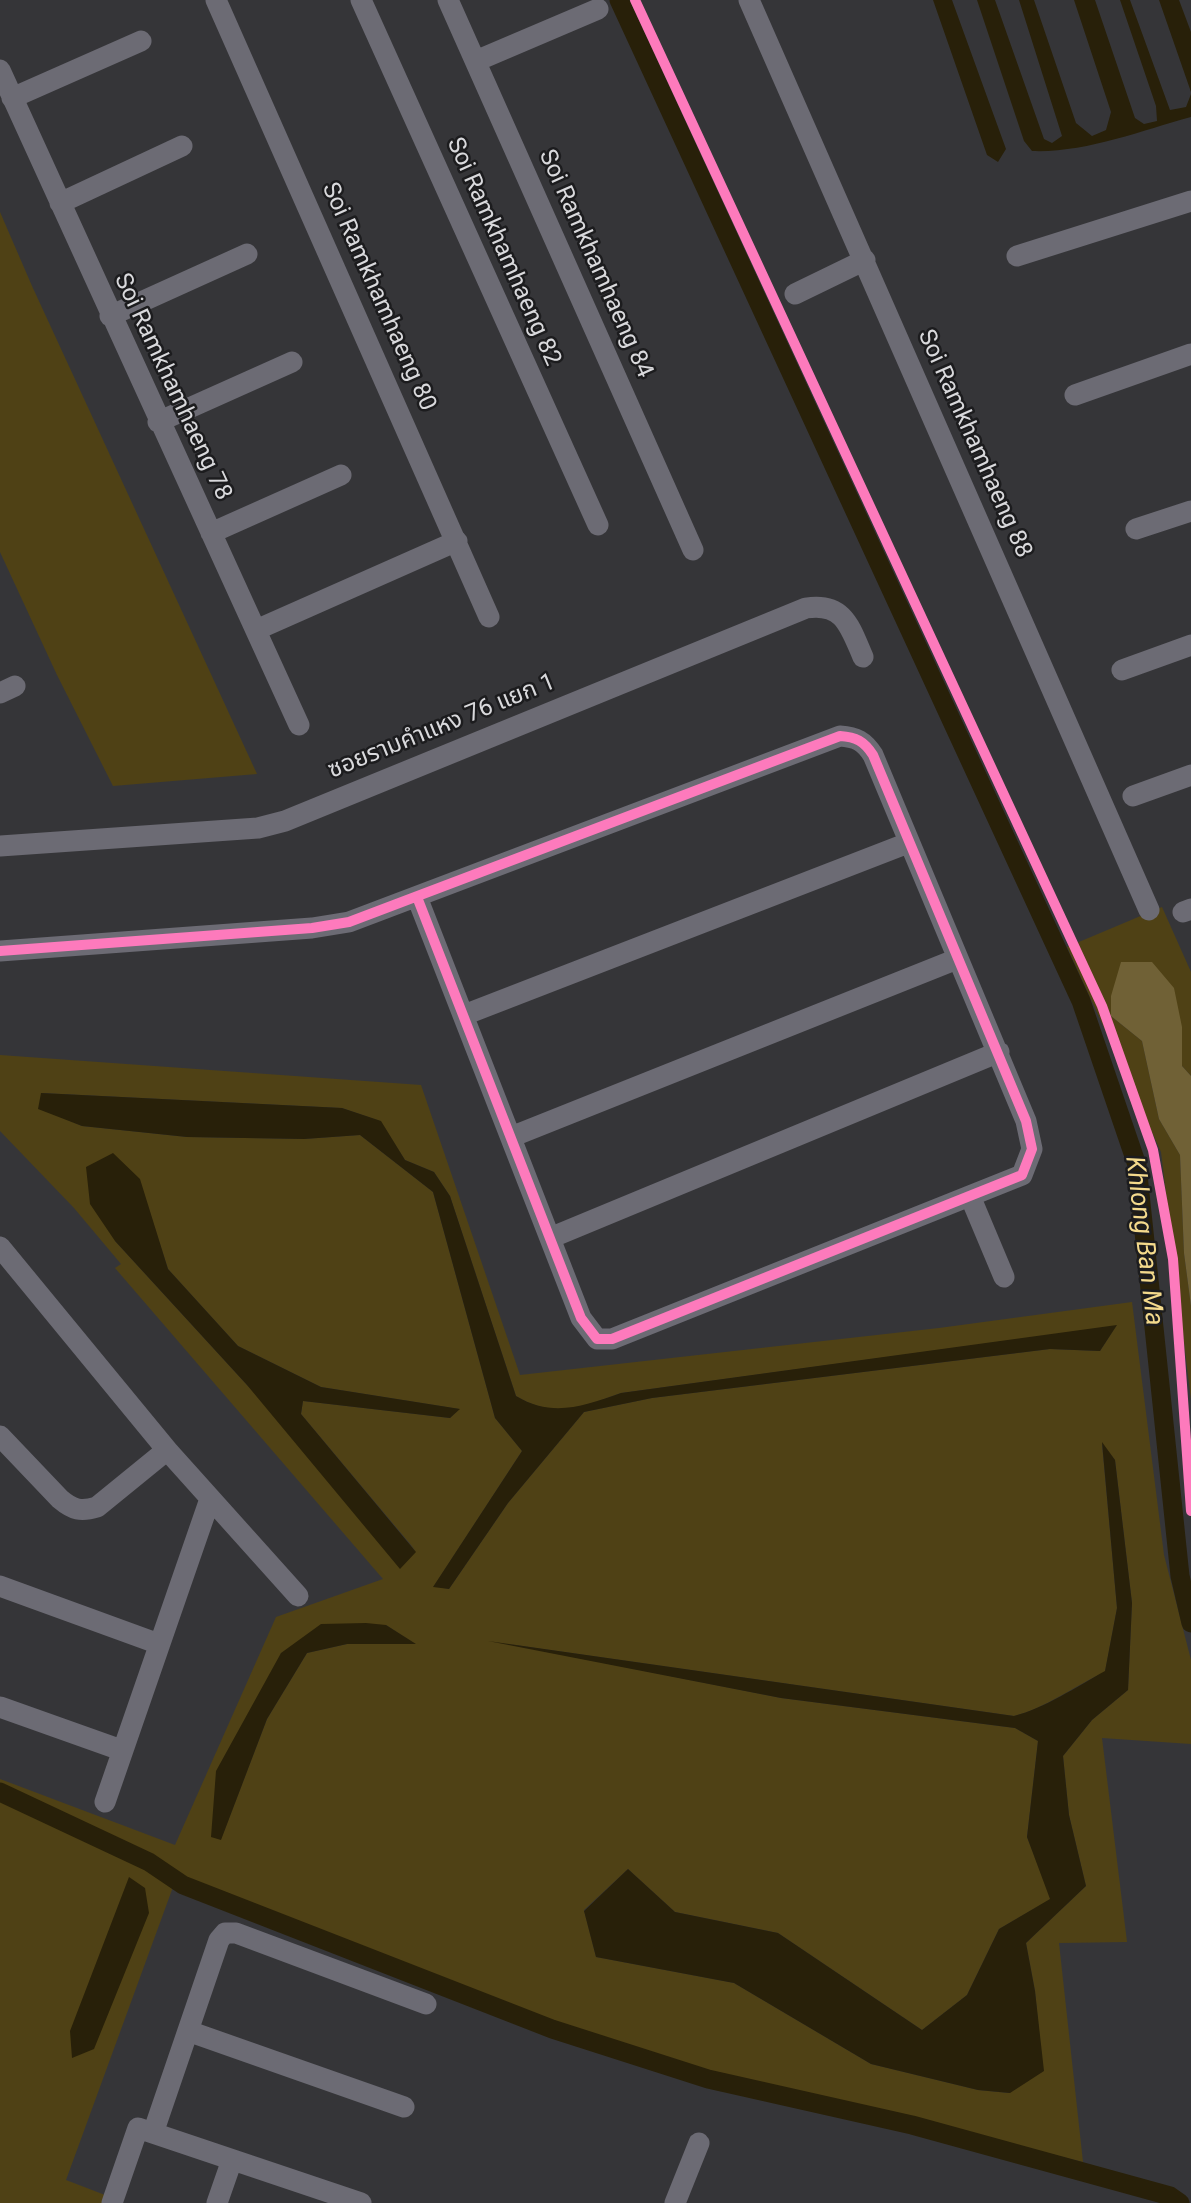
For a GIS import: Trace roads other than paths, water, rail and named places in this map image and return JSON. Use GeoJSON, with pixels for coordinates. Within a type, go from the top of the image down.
{"type":"FeatureCollection","features":[{"type":"Feature","properties":{"kind":"street","name":"Soi Ramkhamhaeng 80"},"geometry":{"type":"LineString","coordinates":[[216,0],[489,617]]}},
{"type":"Feature","properties":{"kind":"street","name":"Soi Ramkhamhaeng 82"},"geometry":{"type":"LineString","coordinates":[[361,0],[598,525]]}},
{"type":"Feature","properties":{"kind":"street","name":"Soi Ramkhamhaeng 84"},"geometry":{"type":"LineString","coordinates":[[448,0],[693,550]]}},
{"type":"Feature","properties":{"kind":"street","name":"Soi Ramkhamhaeng 88"},"geometry":{"type":"LineString","coordinates":[[749,0],[1149,910]]}},
{"type":"Feature","properties":{"kind":"street"},"geometry":{"type":"LineString","coordinates":[[476,61],[598,9]]}},
{"type":"Feature","properties":{"kind":"street"},"geometry":{"type":"LineString","coordinates":[[12,98],[141,41]]}},
{"type":"Feature","properties":{"kind":"street","name":"Soi Ramkhamhaeng 78"},"geometry":{"type":"LineString","coordinates":[[0,70],[158,422],[299,725]]}},
{"type":"Feature","properties":{"kind":"street"},"geometry":{"type":"LineString","coordinates":[[60,203],[182,146]]}},
{"type":"Feature","properties":{"kind":"street"},"geometry":{"type":"LineString","coordinates":[[1017,256],[1191,201]]}},
{"type":"Feature","properties":{"kind":"street"},"geometry":{"type":"LineString","coordinates":[[110,316],[247,254]]}},
{"type":"Feature","properties":{"kind":"street"},"geometry":{"type":"LineString","coordinates":[[795,294],[865,260]]}},
{"type":"Feature","properties":{"kind":"street"},"geometry":{"type":"LineString","coordinates":[[1075,395],[1191,354]]}},
{"type":"Feature","properties":{"kind":"street"},"geometry":{"type":"LineString","coordinates":[[158,422],[292,362]]}},
{"type":"Feature","properties":{"kind":"street"},"geometry":{"type":"LineString","coordinates":[[211,533],[341,475]]}},
{"type":"Feature","properties":{"kind":"street"},"geometry":{"type":"LineString","coordinates":[[1136,529],[1191,511]]}},
{"type":"Feature","properties":{"kind":"street"},"geometry":{"type":"LineString","coordinates":[[256,630],[457,541]]}},
{"type":"Feature","properties":{"kind":"street","name":"ซอยรามคำแหง 76 แยก 1"},"geometry":{"type":"LineString","coordinates":[[0,846],[258,828],[285,821],[806,608],[823,606],[840,615],[850,627],[863,657]]}},
{"type":"Feature","properties":{"kind":"street"},"geometry":{"type":"LineString","coordinates":[[1122,670],[1191,645]]}},
{"type":"Feature","properties":{"kind":"street"},"geometry":{"type":"LineString","coordinates":[[0,951],[312,928],[349,922],[840,736],[853,737],[865,744],[873,755],[1026,1121],[1032,1149],[1022,1175],[612,1339],[597,1339],[586,1328],[417,897]]}},
{"type":"Feature","properties":{"kind":"street"},"geometry":{"type":"LineString","coordinates":[[1133,796],[1191,775]]}},
{"type":"Feature","properties":{"kind":"street"},"geometry":{"type":"LineString","coordinates":[[464,1015],[908,843]]}},
{"type":"Feature","properties":{"kind":"street"},"geometry":{"type":"LineString","coordinates":[[510,1137],[957,959]]}},
{"type":"Feature","properties":{"kind":"street"},"geometry":{"type":"LineString","coordinates":[[550,1238],[999,1052]]}},
{"type":"Feature","properties":{"kind":"street"},"geometry":{"type":"LineString","coordinates":[[970,1196],[1004,1277]]}},
{"type":"Feature","properties":{"kind":"street"},"geometry":{"type":"LineString","coordinates":[[0,1247],[167,1450],[298,1596]]}},
{"type":"Feature","properties":{"kind":"street"},"geometry":{"type":"LineString","coordinates":[[0,1436],[60,1499],[70,1508],[83,1511],[97,1507],[167,1450]]}},
{"type":"Feature","properties":{"kind":"street"},"geometry":{"type":"LineString","coordinates":[[104,1802],[210,1499]]}},
{"type":"Feature","properties":{"kind":"street"},"geometry":{"type":"LineString","coordinates":[[0,1586],[159,1644]]}},
{"type":"Feature","properties":{"kind":"street"},"geometry":{"type":"LineString","coordinates":[[0,1707],[121,1750]]}},
{"type":"Feature","properties":{"kind":"street"},"geometry":{"type":"LineString","coordinates":[[153,2133],[219,1940],[225,1933],[236,1933],[426,2004]]}},
{"type":"Feature","properties":{"kind":"street"},"geometry":{"type":"LineString","coordinates":[[188,2031],[404,2107]]}},
{"type":"Feature","properties":{"kind":"street"},"geometry":{"type":"LineString","coordinates":[[112,2203],[138,2128],[232,2160],[319,2196],[361,2203]]}},
{"type":"Feature","properties":{"kind":"street"},"geometry":{"type":"LineString","coordinates":[[675,2203],[699,2143]]}},
{"type":"Feature","properties":{"kind":"street"},"geometry":{"type":"LineString","coordinates":[[217,2203],[232,2160]]}},
{"type":"Feature","properties":{"kind":"waterway","name":"Khlong Ban Ma"},"geometry":{"type":"LineString","coordinates":[[619,0],[1081,1001],[1137,1165],[1180,1576],[1191,1623]]}},
{"type":"Feature","properties":{"kind":"waterway"},"geometry":{"type":"LineString","coordinates":[[0,1792],[149,1862],[183,1885],[552,2029],[708,2079],[912,2125],[1170,2196],[1180,2203]]}}]}
